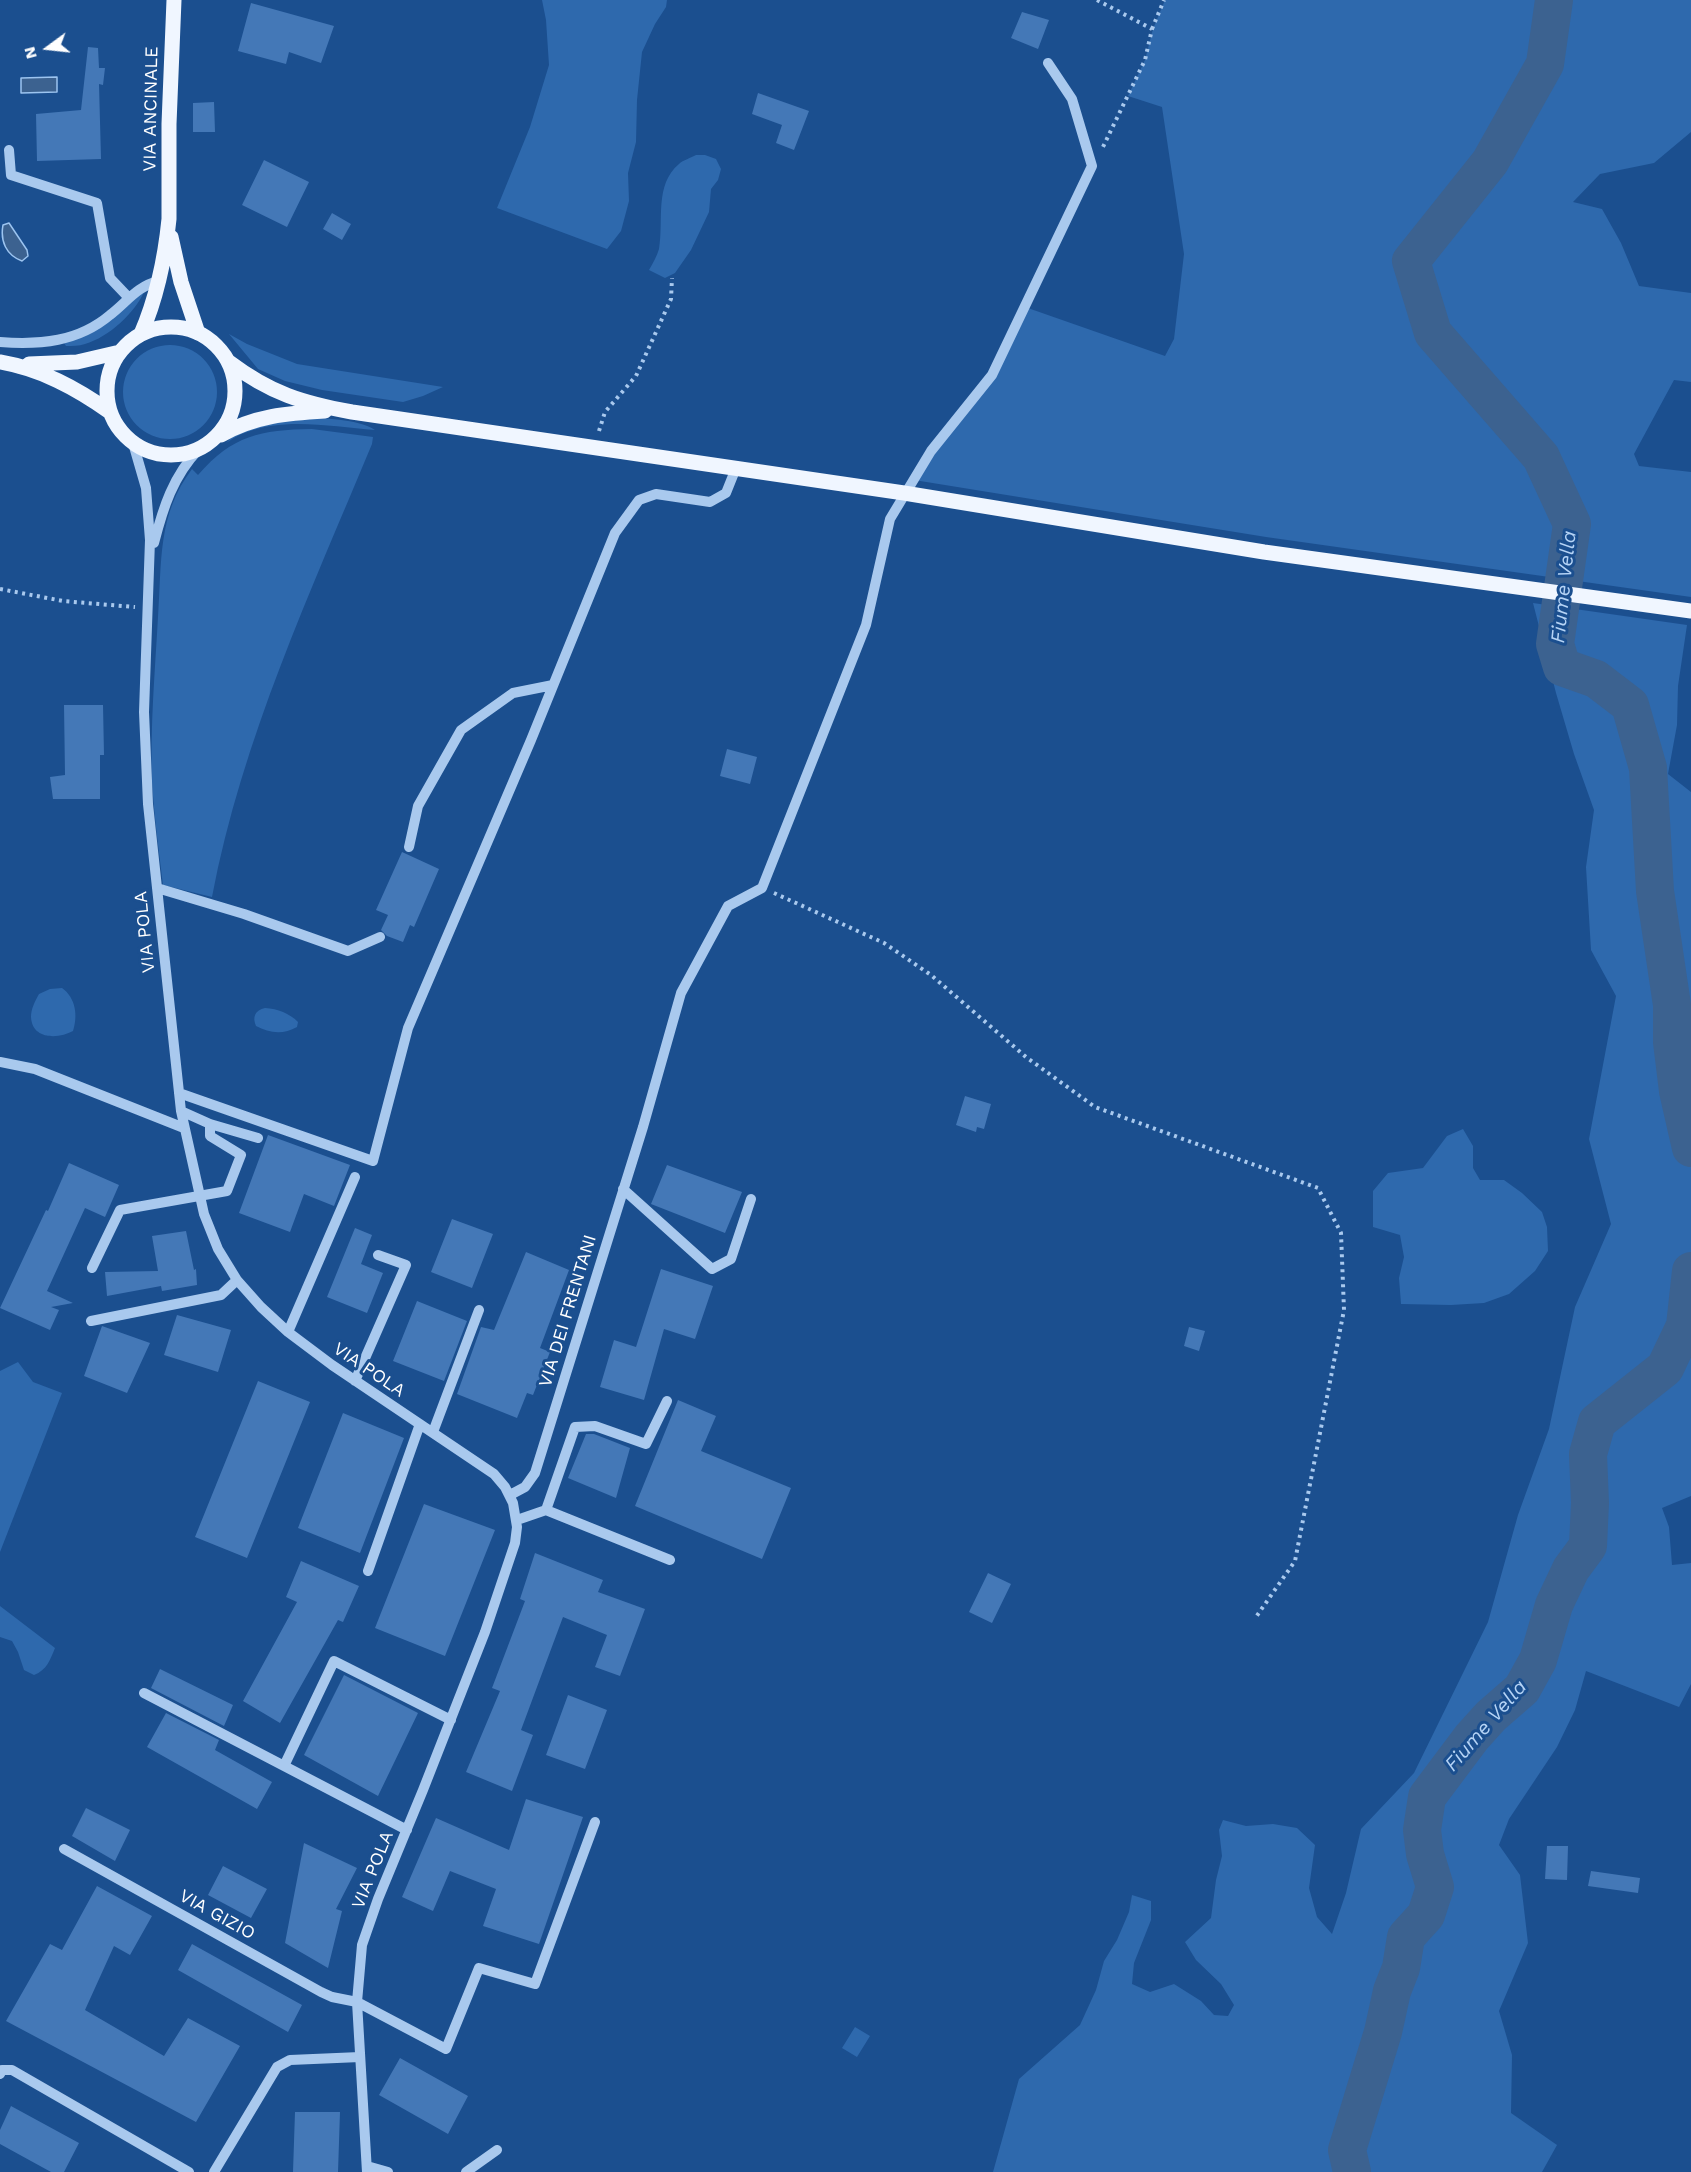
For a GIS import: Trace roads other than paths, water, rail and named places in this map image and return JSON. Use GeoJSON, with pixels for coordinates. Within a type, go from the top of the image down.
{"type":"FeatureCollection","features":[{"type":"Feature","properties":{"kind":"main road","name":"VIA ANCINALE"},"geometry":{"type":"LineString","coordinates":[[141,334],[159,281],[169,219],[169,124],[174,0]]}},
{"type":"Feature","properties":{"kind":"main road","name":"VIA ANCINALE"},"geometry":{"type":"LineString","coordinates":[[169,219],[181,282],[198,333]]}},
{"type":"Feature","properties":{"kind":"main road"},"geometry":{"type":"LineString","coordinates":[[352,412],[325,411],[270,416],[241,424],[199,449],[185,454],[159,454],[146,451],[122,433],[110,412],[107,385],[110,371],[120,352],[141,334],[164,327],[184,328],[198,333],[220,349],[229,362],[249,378],[273,390],[299,400],[352,412],[904,493],[1264,552],[1691,611]]}},
{"type":"Feature","properties":{"kind":"main road"},"geometry":{"type":"LineString","coordinates":[[4,362],[63,363],[120,352]]}},
{"type":"Feature","properties":{"kind":"main road"},"geometry":{"type":"LineString","coordinates":[[4,362],[57,379],[110,412]]}},
{"type":"Feature","properties":{"kind":"main road"},"geometry":{"type":"LineString","coordinates":[[214,439],[226,424],[235,396],[234,379],[229,362]]}},
{"type":"Feature","properties":{"kind":"street"},"geometry":{"type":"LineString","coordinates":[[904,493],[931,451],[992,375],[1092,166],[1072,99],[1048,63]]}},
{"type":"Feature","properties":{"kind":"street"},"geometry":{"type":"LineString","coordinates":[[9,150],[11,175],[97,203],[110,278],[129,298]]}},
{"type":"Feature","properties":{"kind":"street"},"geometry":{"type":"LineString","coordinates":[[0,342],[38,343],[64,339],[87,331],[143,286],[159,281]]}},
{"type":"Feature","properties":{"kind":"street","name":"VIA POLA"},"geometry":{"type":"LineString","coordinates":[[133,443],[146,488],[150,522],[145,753],[157,888],[181,1111],[199,1195],[218,1249],[237,1280],[288,1332],[355,1381],[494,1474],[510,1495],[517,1520],[515,1543],[485,1632],[378,1899],[362,1945],[357,2002],[367,2169]]}},
{"type":"Feature","properties":{"kind":"street","name":"VIA POLA"},"geometry":{"type":"LineString","coordinates":[[150,558],[171,488],[184,466],[199,449]]}},
{"type":"Feature","properties":{"kind":"street"},"geometry":{"type":"LineString","coordinates":[[179,1093],[372,1161],[408,1028],[553,686],[615,533],[639,500],[656,494],[710,502],[726,494],[736,468]]}},
{"type":"Feature","properties":{"kind":"street","name":"VIA DEI FRENTANI"},"geometry":{"type":"LineString","coordinates":[[510,1495],[525,1486],[535,1473],[643,1127],[681,993],[728,906],[762,888],[866,625],[890,519],[904,493]]}},
{"type":"Feature","properties":{"kind":"street"},"geometry":{"type":"LineString","coordinates":[[409,847],[418,806],[461,730],[513,693],[553,686]]}},
{"type":"Feature","properties":{"kind":"street"},"geometry":{"type":"LineString","coordinates":[[157,888],[244,914],[348,951],[380,937]]}},
{"type":"Feature","properties":{"kind":"street"},"geometry":{"type":"LineString","coordinates":[[0,1062],[35,1069],[184,1128]]}},
{"type":"Feature","properties":{"kind":"street"},"geometry":{"type":"LineString","coordinates":[[181,1111],[210,1124],[258,1138]]}},
{"type":"Feature","properties":{"kind":"street"},"geometry":{"type":"LineString","coordinates":[[92,1268],[120,1210],[227,1191],[241,1155],[210,1136],[210,1124]]}},
{"type":"Feature","properties":{"kind":"street"},"geometry":{"type":"LineString","coordinates":[[288,1332],[355,1177]]}},
{"type":"Feature","properties":{"kind":"street"},"geometry":{"type":"LineString","coordinates":[[624,1189],[712,1269],[731,1259],[751,1199]]}},
{"type":"Feature","properties":{"kind":"street"},"geometry":{"type":"LineString","coordinates":[[355,1381],[406,1265],[378,1255]]}},
{"type":"Feature","properties":{"kind":"street"},"geometry":{"type":"LineString","coordinates":[[91,1321],[221,1295],[237,1280]]}},
{"type":"Feature","properties":{"kind":"street"},"geometry":{"type":"LineString","coordinates":[[433,1432],[479,1310]]}},
{"type":"Feature","properties":{"kind":"street"},"geometry":{"type":"LineString","coordinates":[[546,1510],[575,1428],[595,1426],[646,1444],[667,1401]]}},
{"type":"Feature","properties":{"kind":"street"},"geometry":{"type":"LineString","coordinates":[[368,1572],[420,1424]]}},
{"type":"Feature","properties":{"kind":"street"},"geometry":{"type":"LineString","coordinates":[[517,1520],[546,1510],[670,1560]]}},
{"type":"Feature","properties":{"kind":"street"},"geometry":{"type":"LineString","coordinates":[[284,1766],[334,1661],[451,1720]]}},
{"type":"Feature","properties":{"kind":"street"},"geometry":{"type":"LineString","coordinates":[[144,1693],[407,1830]]}},
{"type":"Feature","properties":{"kind":"street","name":"VIA GIZIO"},"geometry":{"type":"LineString","coordinates":[[64,1849],[321,1992],[332,1997],[357,2002],[446,2049],[479,1968],[536,1984],[595,1822]]}},
{"type":"Feature","properties":{"kind":"street"},"geometry":{"type":"LineString","coordinates":[[214,2172],[277,2067],[283,2062],[360,2057]]}},
{"type":"Feature","properties":{"kind":"street"},"geometry":{"type":"LineString","coordinates":[[0,2074],[2,2070],[12,2070],[189,2172]]}},
{"type":"Feature","properties":{"kind":"street"},"geometry":{"type":"LineString","coordinates":[[466,2172],[497,2150]]}},
{"type":"Feature","properties":{"kind":"street"},"geometry":{"type":"LineString","coordinates":[[367,2169],[388,2172]]}},
{"type":"Feature","properties":{"kind":"waterway","name":"Fiume Vella"},"geometry":{"type":"LineString","coordinates":[[1554,0],[1545,64],[1490,162],[1411,261],[1433,333],[1541,457],[1572,524],[1555,644],[1562,667],[1596,679],[1630,705],[1648,768],[1655,891],[1672,1005],[1672,1042],[1678,1091],[1691,1148]]}},
{"type":"Feature","properties":{"kind":"waterway","name":"Fiume Vella"},"geometry":{"type":"LineString","coordinates":[[1352,2172],[1347,2150],[1383,2032],[1392,1991],[1401,1968],[1406,1937],[1426,1915],[1435,1887],[1425,1854],[1422,1830],[1427,1797],[1472,1737],[1491,1716],[1522,1689],[1538,1660],[1554,1605],[1571,1569],[1588,1546],[1590,1503],[1588,1454],[1597,1422],[1665,1368],[1685,1326],[1691,1271]]}}]}
